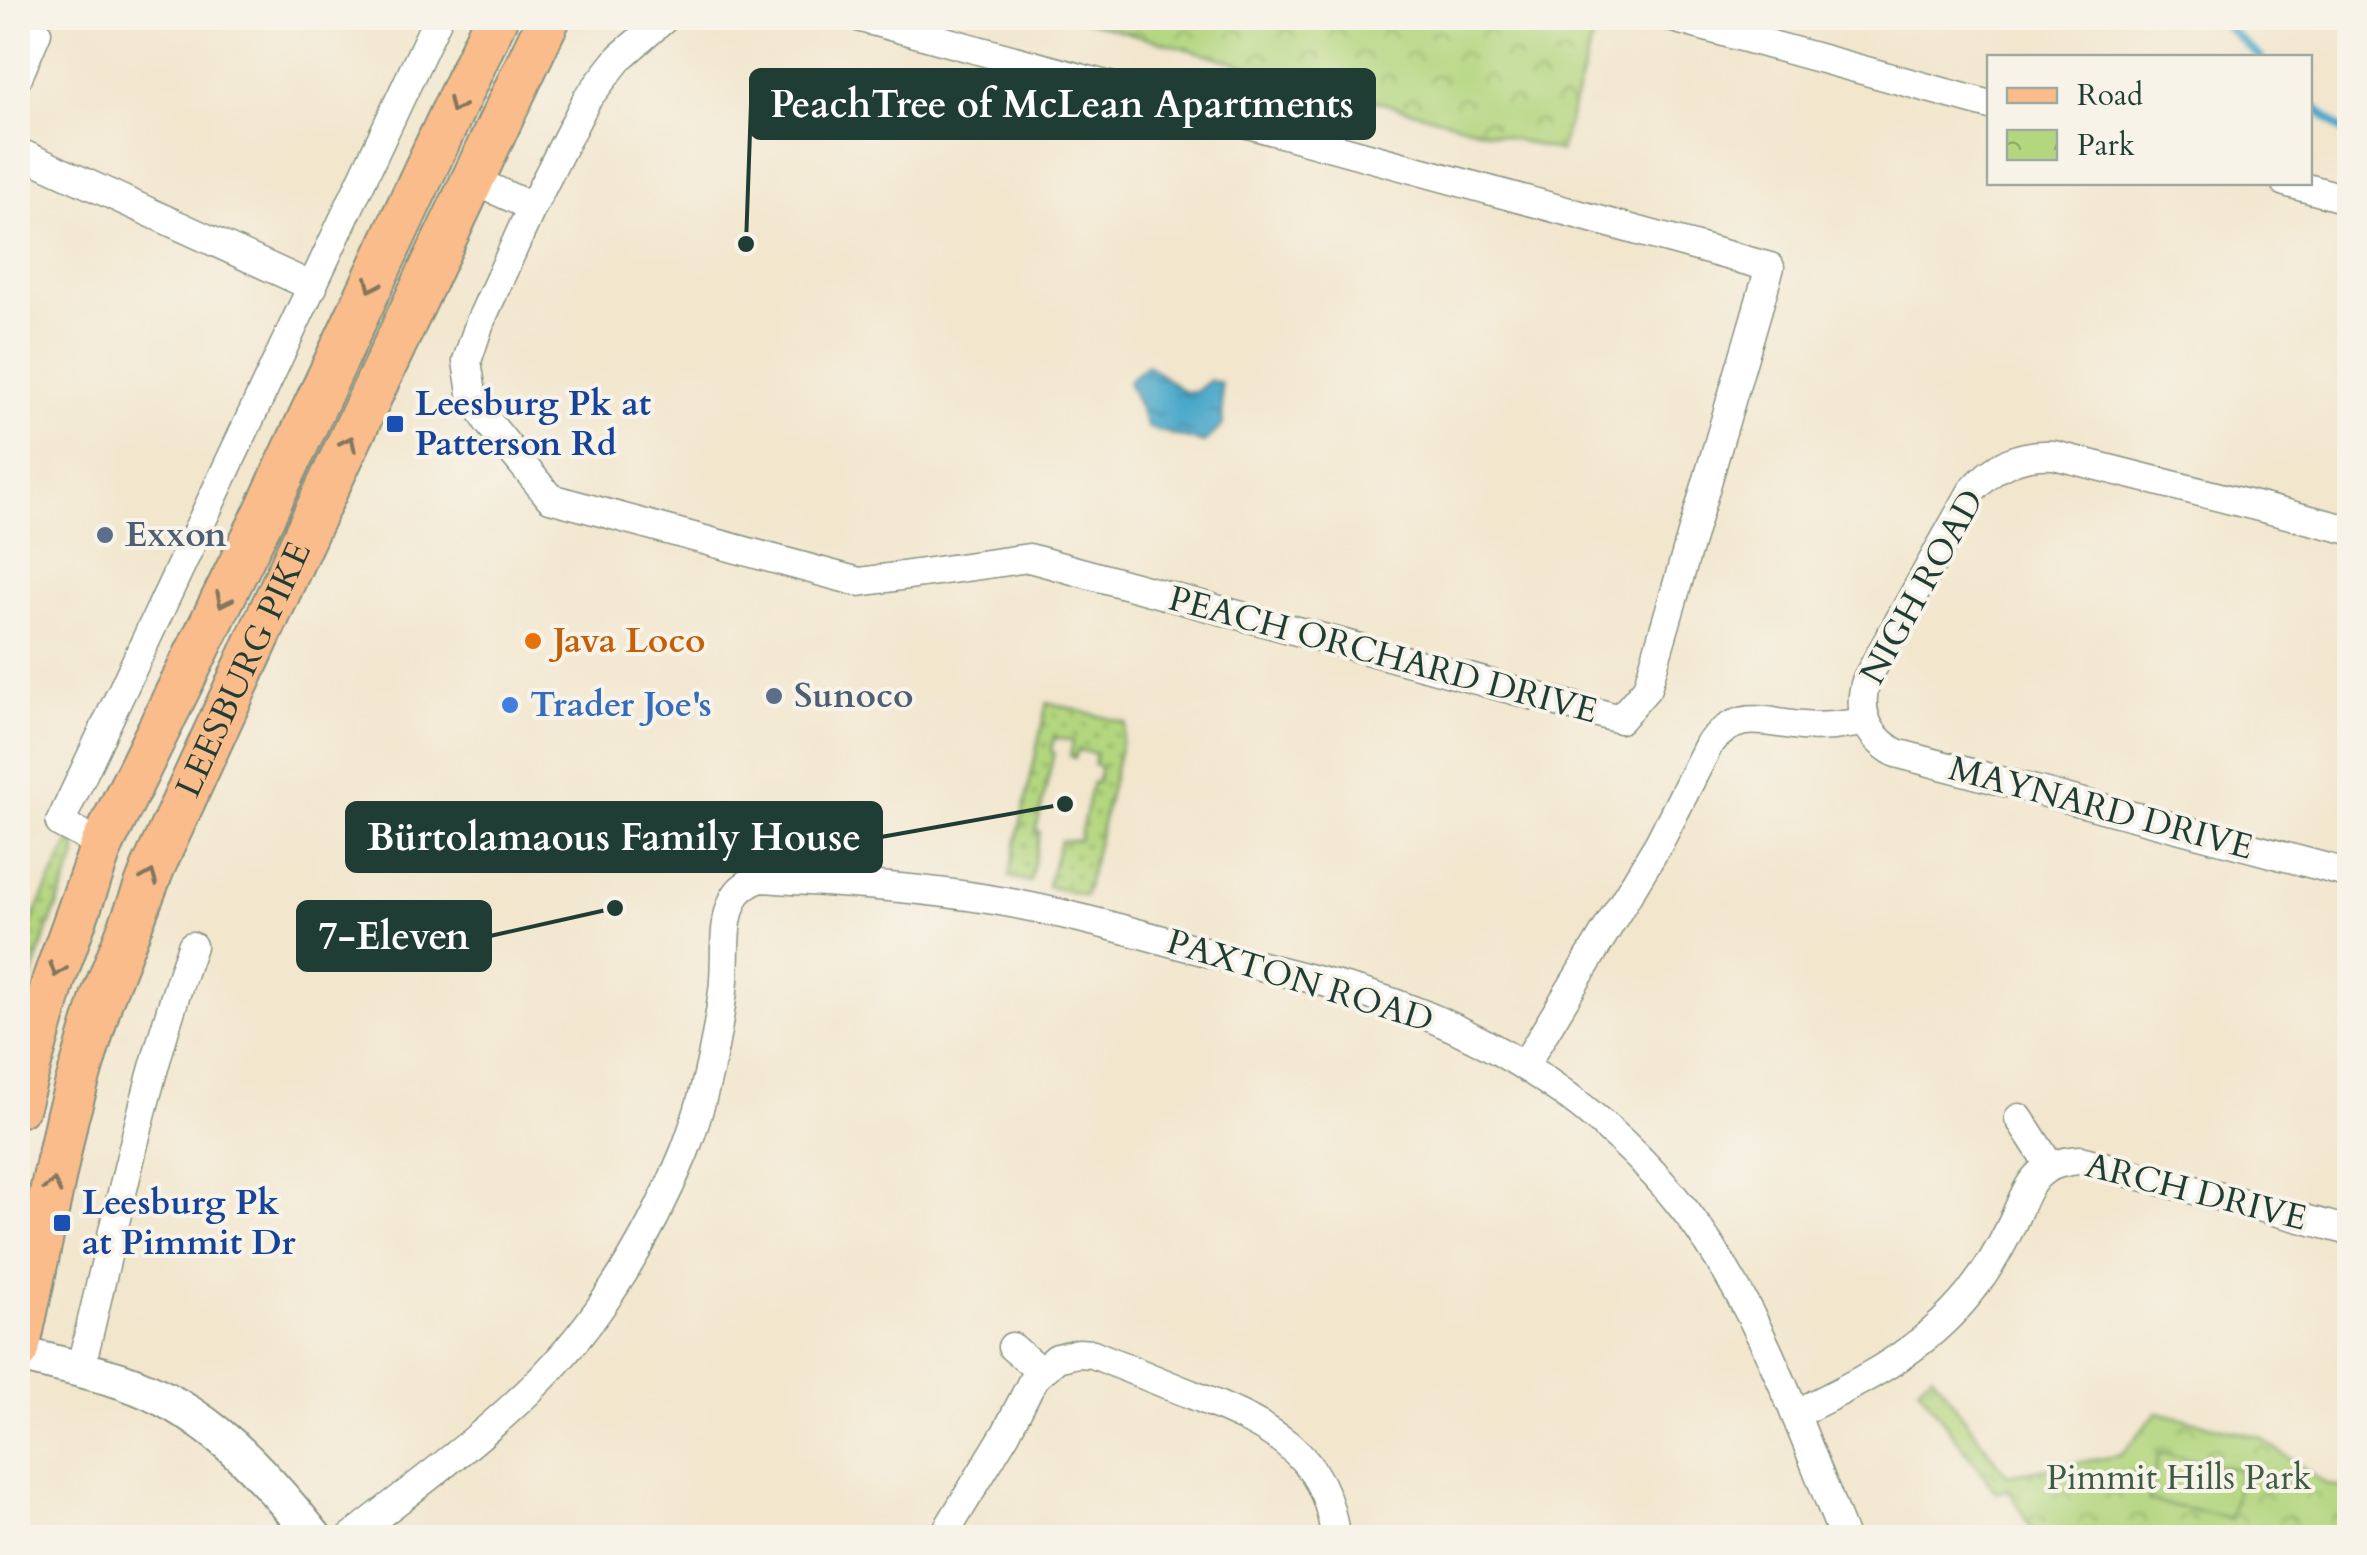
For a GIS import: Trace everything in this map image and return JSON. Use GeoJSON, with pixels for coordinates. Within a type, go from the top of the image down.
{"type":"FeatureCollection","features":[{"type":"Feature","properties":{"kind":"main road","name":"LEESBURG PIKE"},"geometry":{"type":"LineString","coordinates":[[18,1106],[54,978],[102,845],[266,513],[496,18]]}},
{"type":"Feature","properties":{"kind":"main road","name":"LEESBURG PIKE"},"geometry":{"type":"LineString","coordinates":[[18,1352],[68,1117],[102,998],[147,884],[307,530],[549,18]]}},
{"type":"Feature","properties":{"kind":"street"},"geometry":{"type":"LineString","coordinates":[[102,845],[60,824],[438,18]]}},
{"type":"Feature","properties":{"kind":"street","name":"PEACH ORCHARD DRIVE"},"geometry":{"type":"LineString","coordinates":[[665,18],[620,57],[588,99],[532,207],[467,360],[472,393],[488,422],[550,498],[859,582],[1029,558],[1620,719],[1646,688],[1770,267],[860,18]]}},
{"type":"Feature","properties":{"kind":"street"},"geometry":{"type":"LineString","coordinates":[[1673,18],[1987,104]]}},
{"type":"Feature","properties":{"kind":"street"},"geometry":{"type":"LineString","coordinates":[[18,26],[37,32],[18,77]]}},
{"type":"Feature","properties":{"kind":"street"},"geometry":{"type":"LineString","coordinates":[[18,152],[313,288]]}},
{"type":"Feature","properties":{"kind":"street"},"geometry":{"type":"LineString","coordinates":[[475,181],[532,207]]}},
{"type":"Feature","properties":{"kind":"street"},"geometry":{"type":"LineString","coordinates":[[2296,185],[2350,200]]}},
{"type":"Feature","properties":{"kind":"street","name":"NIGH ROAD"},"geometry":{"type":"LineString","coordinates":[[1524,1066],[1659,843],[1718,733],[1737,722],[1758,718],[1802,726],[1865,722],[1862,694],[1867,678],[1972,491],[1986,475],[2014,458],[2054,455],[2350,530]]}},
{"type":"Feature","properties":{"kind":"street","name":"MAYNARD DRIVE"},"geometry":{"type":"LineString","coordinates":[[1865,722],[1883,746],[1896,752],[2350,874]]}},
{"type":"Feature","properties":{"kind":"street","name":"PAXTON ROAD"},"geometry":{"type":"LineString","coordinates":[[350,1538],[525,1395],[589,1324],[622,1277],[665,1196],[704,1092],[718,1030],[728,918],[734,900],[740,890],[761,878],[943,892],[1059,912],[1363,993],[1442,1022],[1524,1066],[1573,1098],[1614,1134],[1687,1213],[1728,1272],[1759,1328],[1844,1538]]}},
{"type":"Feature","properties":{"kind":"street"},"geometry":{"type":"LineString","coordinates":[[80,1370],[150,1078],[192,946]]}},
{"type":"Feature","properties":{"kind":"street"},"geometry":{"type":"LineString","coordinates":[[2019,1118],[2050,1166]]}},
{"type":"Feature","properties":{"kind":"street","name":"ARCH DRIVE"},"geometry":{"type":"LineString","coordinates":[[1794,1414],[1870,1378],[1943,1324],[1996,1254],[2033,1178],[2050,1166],[2080,1160],[2350,1231]]}},
{"type":"Feature","properties":{"kind":"street"},"geometry":{"type":"LineString","coordinates":[[1012,1347],[1040,1371]]}},
{"type":"Feature","properties":{"kind":"street"},"geometry":{"type":"LineString","coordinates":[[18,1352],[140,1388],[214,1429],[270,1481],[315,1538]]}},
{"type":"Feature","properties":{"kind":"street"},"geometry":{"type":"LineString","coordinates":[[942,1538],[1040,1371],[1057,1358],[1078,1353],[1094,1354],[1256,1420],[1282,1438],[1310,1468],[1328,1504],[1334,1538]]}},
{"type":"Feature","properties":{"kind":"green space"},"geometry":{"type":"Polygon","coordinates":[[[1075,18],[1598,18],[1560,152],[1075,18]]]}},
{"type":"Feature","properties":{"kind":"green space"},"geometry":{"type":"Polygon","coordinates":[[[1047,702],[1126,723],[1085,896],[1047,886],[1060,841],[1079,840],[1092,782],[1097,783],[1101,767],[1094,765],[1096,754],[1078,750],[1075,758],[1070,756],[1073,741],[1054,738],[1030,882],[1009,877],[1047,702]]]}},
{"type":"Feature","properties":{"kind":"green space"},"geometry":{"type":"Polygon","coordinates":[[[69,843],[76,846],[76,857],[18,1022],[18,950],[69,843]]]}},
{"type":"Feature","properties":{"kind":"green space","name":"Pimmit Hills Park"},"geometry":{"type":"Polygon","coordinates":[[[1932,1374],[2007,1475],[2121,1455],[2157,1412],[2259,1437],[2326,1484],[2349,1489],[2349,1537],[2072,1538],[2031,1529],[2008,1489],[1997,1493],[1918,1387],[1932,1374]]]}},
{"type":"Feature","properties":{"kind":"green space"},"geometry":{"type":"Polygon","coordinates":[[[2159,1453],[2241,1470],[2231,1518],[2149,1501],[2159,1453]]]}},
{"type":"Feature","properties":{"kind":"water"},"geometry":{"type":"Polygon","coordinates":[[[1147,365],[1185,392],[1195,391],[1210,380],[1221,383],[1223,425],[1204,443],[1148,428],[1128,381],[1147,365]]]}},
{"type":"Feature","properties":{"kind":"waterway"},"geometry":{"type":"LineString","coordinates":[[2217,18],[2258,55]]}},
{"type":"Feature","properties":{"kind":"waterway"},"geometry":{"type":"LineString","coordinates":[[2312,104],[2350,138]]}},
{"type":"Feature","properties":{"kind":"place","name":"PeachTree of McLean Apartments"},"geometry":{"type":"Point","coordinates":[746,244]}},
{"type":"Feature","properties":{"kind":"place","name":"Leesburg Pk at Patterson Rd"},"geometry":{"type":"Point","coordinates":[395,424]}},
{"type":"Feature","properties":{"kind":"place","name":"Exxon"},"geometry":{"type":"Point","coordinates":[105,535]}},
{"type":"Feature","properties":{"kind":"place","name":"Java Loco"},"geometry":{"type":"Point","coordinates":[533,641]}},
{"type":"Feature","properties":{"kind":"place","name":"Sunoco"},"geometry":{"type":"Point","coordinates":[774,696]}},
{"type":"Feature","properties":{"kind":"place","name":"Trader Joe's"},"geometry":{"type":"Point","coordinates":[510,705]}},
{"type":"Feature","properties":{"kind":"place","name":"Bürtolamaous Family House"},"geometry":{"type":"Point","coordinates":[1065,804]}},
{"type":"Feature","properties":{"kind":"place","name":"7-Eleven"},"geometry":{"type":"Point","coordinates":[615,908]}},
{"type":"Feature","properties":{"kind":"place","name":"Leesburg Pk at Pimmit Dr"},"geometry":{"type":"Point","coordinates":[62,1223]}}]}
